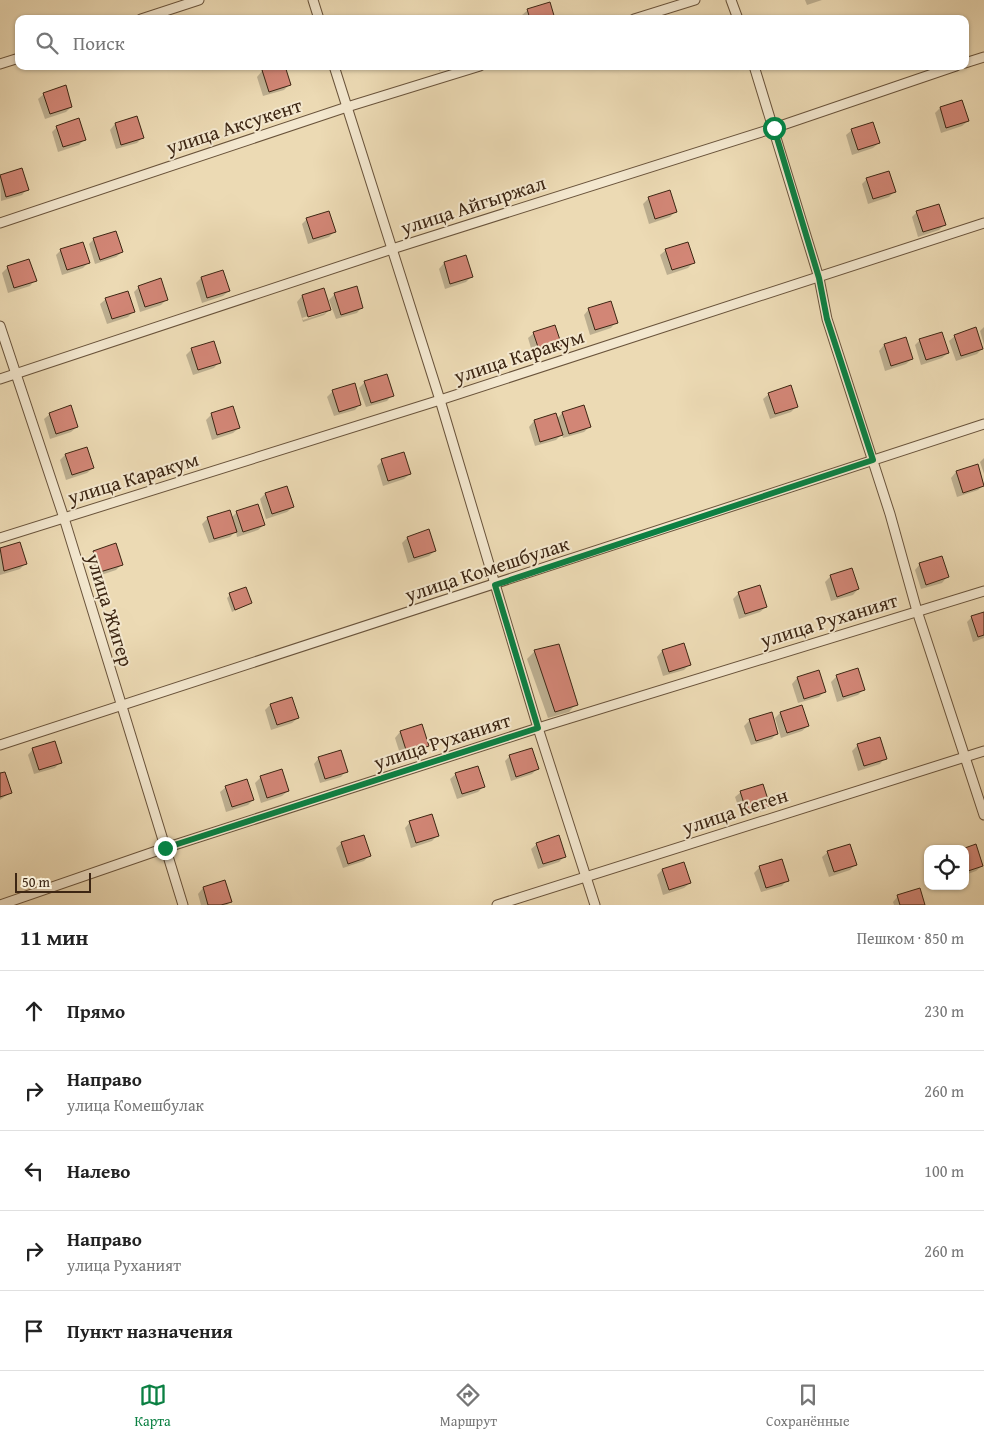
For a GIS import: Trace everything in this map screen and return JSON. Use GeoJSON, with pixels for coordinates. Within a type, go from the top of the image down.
{"type":"FeatureCollection","features":[{"type":"Feature","properties":{"kind":"street"},"geometry":{"type":"LineString","coordinates":[[153,15],[199,0]]}},
{"type":"Feature","properties":{"kind":"street"},"geometry":{"type":"LineString","coordinates":[[313,0],[318,15]]}},
{"type":"Feature","properties":{"kind":"street"},"geometry":{"type":"LineString","coordinates":[[647,15],[695,0]]}},
{"type":"Feature","properties":{"kind":"street"},"geometry":{"type":"LineString","coordinates":[[732,0],[737,15]]}},
{"type":"Feature","properties":{"kind":"street"},"geometry":{"type":"LineString","coordinates":[[969,62],[984,57]]}},
{"type":"Feature","properties":{"kind":"street"},"geometry":{"type":"LineString","coordinates":[[0,64],[15,59]]}},
{"type":"Feature","properties":{"kind":"street"},"geometry":{"type":"LineString","coordinates":[[335,70],[440,400],[538,728],[595,905]]}},
{"type":"Feature","properties":{"kind":"street","name":"улица Аксукент"},"geometry":{"type":"LineString","coordinates":[[0,223],[346,107],[467,70]]}},
{"type":"Feature","properties":{"kind":"street"},"geometry":{"type":"LineString","coordinates":[[755,70],[819,278],[827,319],[873,460],[917,611],[984,815]]}},
{"type":"Feature","properties":{"kind":"street","name":"улица Айгыржал"},"geometry":{"type":"LineString","coordinates":[[0,379],[392,249],[774,128],[944,70]]}},
{"type":"Feature","properties":{"kind":"street","name":"улица Каракум"},"geometry":{"type":"LineString","coordinates":[[0,538],[440,400],[984,223]]}},
{"type":"Feature","properties":{"kind":"street","name":"улица Жигер"},"geometry":{"type":"LineString","coordinates":[[0,326],[14,374],[64,518],[120,706],[183,905]]}},
{"type":"Feature","properties":{"kind":"street","name":"улица Комешбулак"},"geometry":{"type":"LineString","coordinates":[[0,745],[984,424]]}},
{"type":"Feature","properties":{"kind":"street","name":"улица Руханият"},"geometry":{"type":"LineString","coordinates":[[0,905],[165,848],[538,728],[984,591]]}},
{"type":"Feature","properties":{"kind":"street","name":"улица Кеген"},"geometry":{"type":"LineString","coordinates":[[497,905],[984,751]]}},
{"type":"Feature","properties":{"kind":"building"},"geometry":{"type":"Polygon","coordinates":[[[550,2],[554,15],[529,15],[527,9],[550,2]]]}},
{"type":"Feature","properties":{"kind":"building"},"geometry":{"type":"Polygon","coordinates":[[[262,70],[286,70],[291,85],[269,92],[262,70]]]}},
{"type":"Feature","properties":{"kind":"building"},"geometry":{"type":"Polygon","coordinates":[[[66,85],[72,107],[50,114],[43,93],[66,85]]]}},
{"type":"Feature","properties":{"kind":"building"},"geometry":{"type":"Polygon","coordinates":[[[962,100],[969,121],[946,128],[940,107],[962,100]]]}},
{"type":"Feature","properties":{"kind":"building"},"geometry":{"type":"Polygon","coordinates":[[[137,116],[144,138],[121,145],[115,123],[137,116]]]}},
{"type":"Feature","properties":{"kind":"building"},"geometry":{"type":"Polygon","coordinates":[[[79,118],[86,140],[63,147],[56,126],[79,118]]]}},
{"type":"Feature","properties":{"kind":"building"},"geometry":{"type":"Polygon","coordinates":[[[873,122],[880,143],[858,150],[851,129],[873,122]]]}},
{"type":"Feature","properties":{"kind":"building"},"geometry":{"type":"Polygon","coordinates":[[[22,168],[29,190],[6,197],[0,175],[22,168]]]}},
{"type":"Feature","properties":{"kind":"building"},"geometry":{"type":"Polygon","coordinates":[[[889,171],[896,192],[873,199],[866,178],[889,171]]]}},
{"type":"Feature","properties":{"kind":"building"},"geometry":{"type":"Polygon","coordinates":[[[670,190],[677,212],[655,219],[648,197],[670,190]]]}},
{"type":"Feature","properties":{"kind":"building"},"geometry":{"type":"Polygon","coordinates":[[[939,204],[946,225],[923,232],[916,211],[939,204]]]}},
{"type":"Feature","properties":{"kind":"building"},"geometry":{"type":"Polygon","coordinates":[[[329,211],[336,232],[313,239],[306,218],[329,211]]]}},
{"type":"Feature","properties":{"kind":"building"},"geometry":{"type":"Polygon","coordinates":[[[116,231],[123,252],[100,260],[93,238],[116,231]]]}},
{"type":"Feature","properties":{"kind":"building"},"geometry":{"type":"Polygon","coordinates":[[[83,242],[90,263],[67,270],[60,249],[83,242]]]}},
{"type":"Feature","properties":{"kind":"building"},"geometry":{"type":"Polygon","coordinates":[[[688,242],[695,263],[672,270],[665,249],[688,242]]]}},
{"type":"Feature","properties":{"kind":"building"},"geometry":{"type":"Polygon","coordinates":[[[466,255],[473,277],[450,284],[444,262],[466,255]]]}},
{"type":"Feature","properties":{"kind":"building"},"geometry":{"type":"Polygon","coordinates":[[[29,259],[37,281],[14,288],[7,266],[29,259]]]}},
{"type":"Feature","properties":{"kind":"building"},"geometry":{"type":"Polygon","coordinates":[[[223,270],[230,291],[207,298],[201,277],[223,270]]]}},
{"type":"Feature","properties":{"kind":"building"},"geometry":{"type":"Polygon","coordinates":[[[161,278],[168,300],[145,307],[138,286],[161,278]]]}},
{"type":"Feature","properties":{"kind":"building"},"geometry":{"type":"Polygon","coordinates":[[[357,286],[363,308],[341,315],[334,293],[357,286]]]}},
{"type":"Feature","properties":{"kind":"building"},"geometry":{"type":"Polygon","coordinates":[[[324,288],[331,310],[308,317],[302,295],[324,288]]]}},
{"type":"Feature","properties":{"kind":"building"},"geometry":{"type":"Polygon","coordinates":[[[128,291],[135,312],[112,319],[105,298],[128,291]]]}},
{"type":"Feature","properties":{"kind":"building"},"geometry":{"type":"Polygon","coordinates":[[[611,301],[618,323],[595,330],[588,308],[611,301]]]}},
{"type":"Feature","properties":{"kind":"building"},"geometry":{"type":"Polygon","coordinates":[[[555,325],[562,346],[540,353],[533,332],[555,325]]]}},
{"type":"Feature","properties":{"kind":"building"},"geometry":{"type":"Polygon","coordinates":[[[976,327],[983,349],[961,356],[954,335],[976,327]]]}},
{"type":"Feature","properties":{"kind":"building"},"geometry":{"type":"Polygon","coordinates":[[[942,332],[949,353],[926,360],[919,339],[942,332]]]}},
{"type":"Feature","properties":{"kind":"building"},"geometry":{"type":"Polygon","coordinates":[[[906,337],[913,359],[891,366],[884,344],[906,337]]]}},
{"type":"Feature","properties":{"kind":"building"},"geometry":{"type":"Polygon","coordinates":[[[214,341],[221,363],[198,370],[191,348],[214,341]]]}},
{"type":"Feature","properties":{"kind":"building"},"geometry":{"type":"Polygon","coordinates":[[[387,374],[394,396],[371,403],[364,381],[387,374]]]}},
{"type":"Feature","properties":{"kind":"building"},"geometry":{"type":"Polygon","coordinates":[[[355,383],[361,405],[339,412],[332,390],[355,383]]]}},
{"type":"Feature","properties":{"kind":"building"},"geometry":{"type":"Polygon","coordinates":[[[791,385],[798,407],[775,414],[768,393],[791,385]]]}},
{"type":"Feature","properties":{"kind":"building"},"geometry":{"type":"Polygon","coordinates":[[[71,405],[78,427],[56,434],[49,413],[71,405]]]}},
{"type":"Feature","properties":{"kind":"building"},"geometry":{"type":"Polygon","coordinates":[[[584,405],[591,427],[569,434],[562,412],[584,405]]]}},
{"type":"Feature","properties":{"kind":"building"},"geometry":{"type":"Polygon","coordinates":[[[233,406],[240,428],[217,435],[211,413],[233,406]]]}},
{"type":"Feature","properties":{"kind":"building"},"geometry":{"type":"Polygon","coordinates":[[[556,413],[563,435],[540,442],[534,420],[556,413]]]}},
{"type":"Feature","properties":{"kind":"building"},"geometry":{"type":"Polygon","coordinates":[[[87,447],[94,468],[72,475],[65,454],[87,447]]]}},
{"type":"Feature","properties":{"kind":"building"},"geometry":{"type":"Polygon","coordinates":[[[404,452],[411,474],[388,481],[381,459],[404,452]]]}},
{"type":"Feature","properties":{"kind":"building"},"geometry":{"type":"Polygon","coordinates":[[[978,464],[984,486],[963,493],[956,471],[978,464]]]}},
{"type":"Feature","properties":{"kind":"building"},"geometry":{"type":"Polygon","coordinates":[[[287,486],[294,507],[272,514],[265,493],[287,486]]]}},
{"type":"Feature","properties":{"kind":"building"},"geometry":{"type":"Polygon","coordinates":[[[258,504],[265,525],[243,532],[236,511],[258,504]]]}},
{"type":"Feature","properties":{"kind":"building"},"geometry":{"type":"Polygon","coordinates":[[[230,510],[237,532],[214,539],[207,517],[230,510]]]}},
{"type":"Feature","properties":{"kind":"building"},"geometry":{"type":"Polygon","coordinates":[[[429,529],[436,551],[414,558],[407,537],[429,529]]]}},
{"type":"Feature","properties":{"kind":"building"},"geometry":{"type":"Polygon","coordinates":[[[20,542],[27,564],[4,571],[0,548],[20,542]]]}},
{"type":"Feature","properties":{"kind":"building"},"geometry":{"type":"Polygon","coordinates":[[[116,543],[123,565],[100,572],[93,551],[116,543]]]}},
{"type":"Feature","properties":{"kind":"building"},"geometry":{"type":"Polygon","coordinates":[[[942,556],[949,577],[926,585],[919,563],[942,556]]]}},
{"type":"Feature","properties":{"kind":"building"},"geometry":{"type":"Polygon","coordinates":[[[852,568],[859,589],[837,597],[830,575],[852,568]]]}},
{"type":"Feature","properties":{"kind":"building"},"geometry":{"type":"Polygon","coordinates":[[[760,585],[767,607],[745,614],[738,592],[760,585]]]}},
{"type":"Feature","properties":{"kind":"building"},"geometry":{"type":"Polygon","coordinates":[[[246,587],[252,603],[235,610],[229,593],[246,587]]]}},
{"type":"Feature","properties":{"kind":"building"},"geometry":{"type":"Polygon","coordinates":[[[984,612],[984,635],[978,637],[971,616],[984,612]]]}},
{"type":"Feature","properties":{"kind":"building"},"geometry":{"type":"Polygon","coordinates":[[[684,643],[691,665],[669,672],[662,650],[684,643]]]}},
{"type":"Feature","properties":{"kind":"building"},"geometry":{"type":"Polygon","coordinates":[[[559,644],[578,705],[555,712],[534,650],[559,644]]]}},
{"type":"Feature","properties":{"kind":"building"},"geometry":{"type":"Polygon","coordinates":[[[858,668],[865,690],[843,697],[836,675],[858,668]]]}},
{"type":"Feature","properties":{"kind":"building"},"geometry":{"type":"Polygon","coordinates":[[[819,670],[826,692],[804,699],[797,677],[819,670]]]}},
{"type":"Feature","properties":{"kind":"building"},"geometry":{"type":"Polygon","coordinates":[[[292,697],[299,718],[277,725],[270,704],[292,697]]]}},
{"type":"Feature","properties":{"kind":"building"},"geometry":{"type":"Polygon","coordinates":[[[802,705],[809,726],[787,733],[780,712],[802,705]]]}},
{"type":"Feature","properties":{"kind":"building"},"geometry":{"type":"Polygon","coordinates":[[[772,712],[778,734],[756,741],[749,719],[772,712]]]}},
{"type":"Feature","properties":{"kind":"building"},"geometry":{"type":"Polygon","coordinates":[[[422,724],[429,746],[407,753],[400,731],[422,724]]]}},
{"type":"Feature","properties":{"kind":"building"},"geometry":{"type":"Polygon","coordinates":[[[880,737],[887,759],[864,766],[857,744],[880,737]]]}},
{"type":"Feature","properties":{"kind":"building"},"geometry":{"type":"Polygon","coordinates":[[[55,741],[62,763],[39,770],[32,748],[55,741]]]}},
{"type":"Feature","properties":{"kind":"building"},"geometry":{"type":"Polygon","coordinates":[[[532,748],[539,769],[516,777],[509,755],[532,748]]]}},
{"type":"Feature","properties":{"kind":"building"},"geometry":{"type":"Polygon","coordinates":[[[341,750],[348,772],[325,779],[318,757],[341,750]]]}},
{"type":"Feature","properties":{"kind":"building"},"geometry":{"type":"Polygon","coordinates":[[[478,766],[485,787],[462,794],[455,773],[478,766]]]}},
{"type":"Feature","properties":{"kind":"building"},"geometry":{"type":"Polygon","coordinates":[[[282,769],[289,791],[267,798],[260,776],[282,769]]]}},
{"type":"Feature","properties":{"kind":"building"},"geometry":{"type":"Polygon","coordinates":[[[5,772],[12,793],[0,797],[0,773],[5,772]]]}},
{"type":"Feature","properties":{"kind":"building"},"geometry":{"type":"Polygon","coordinates":[[[247,779],[254,800],[232,807],[225,786],[247,779]]]}},
{"type":"Feature","properties":{"kind":"building"},"geometry":{"type":"Polygon","coordinates":[[[763,784],[770,806],[747,813],[740,791],[763,784]]]}},
{"type":"Feature","properties":{"kind":"building"},"geometry":{"type":"Polygon","coordinates":[[[432,814],[439,836],[416,843],[409,821],[432,814]]]}},
{"type":"Feature","properties":{"kind":"building"},"geometry":{"type":"Polygon","coordinates":[[[364,835],[371,856],[348,864],[341,842],[364,835]]]}},
{"type":"Feature","properties":{"kind":"building"},"geometry":{"type":"Polygon","coordinates":[[[559,835],[566,857],[543,864],[536,843],[559,835]]]}},
{"type":"Feature","properties":{"kind":"building"},"geometry":{"type":"Polygon","coordinates":[[[850,844],[857,865],[834,872],[827,851],[850,844]]]}},
{"type":"Feature","properties":{"kind":"building"},"geometry":{"type":"Polygon","coordinates":[[[976,844],[983,866],[969,871],[969,846],[976,844]]]}},
{"type":"Feature","properties":{"kind":"building"},"geometry":{"type":"Polygon","coordinates":[[[782,859],[789,881],[766,888],[759,866],[782,859]]]}},
{"type":"Feature","properties":{"kind":"building"},"geometry":{"type":"Polygon","coordinates":[[[684,862],[691,883],[669,890],[662,869],[684,862]]]}},
{"type":"Feature","properties":{"kind":"building"},"geometry":{"type":"Polygon","coordinates":[[[225,880],[232,902],[221,905],[208,905],[203,887],[225,880]]]}},
{"type":"Feature","properties":{"kind":"building"},"geometry":{"type":"Polygon","coordinates":[[[920,888],[925,905],[900,905],[897,895],[920,888]]]}},
{"type":"Feature","properties":{"kind":"route"},"geometry":{"type":"LineString","coordinates":[[165,848],[538,728],[495,585],[873,460],[827,319],[819,278],[774,128]]}}]}
